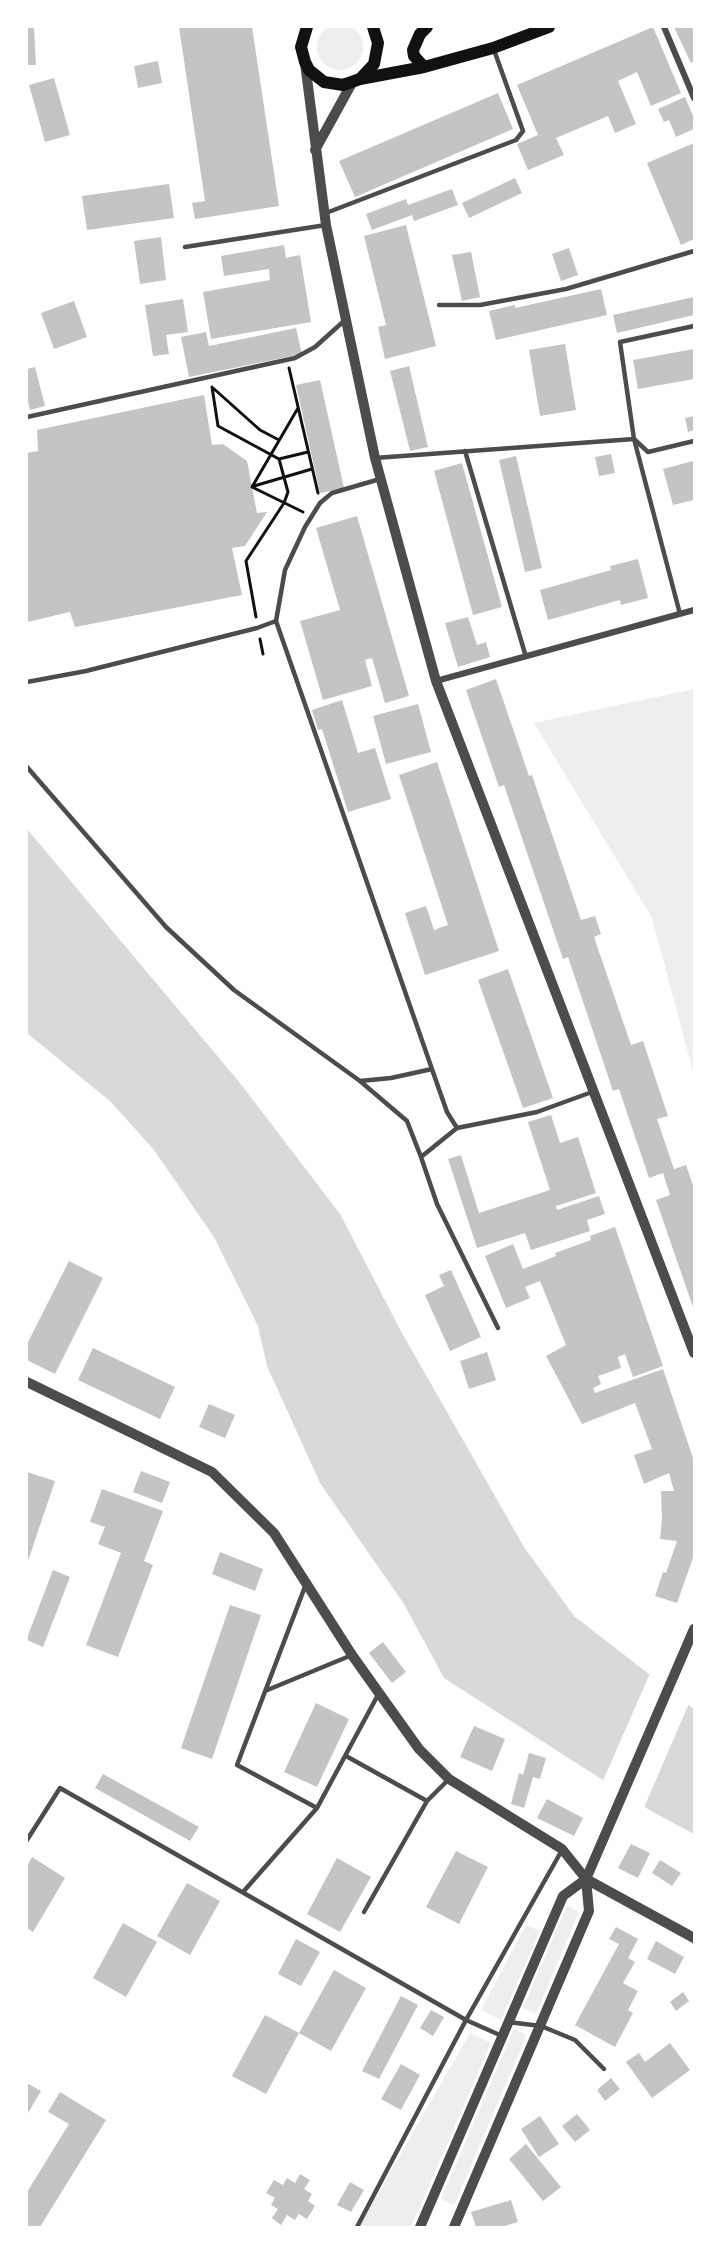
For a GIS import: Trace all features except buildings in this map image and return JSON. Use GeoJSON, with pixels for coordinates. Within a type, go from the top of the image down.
{"type":"FeatureCollection","features":[{"type":"Feature","properties":{"kind":"main road"},"geometry":{"type":"LineString","coordinates":[[297,27],[302,39],[305,62],[316,77],[333,84],[424,67],[493,48],[549,27]]}},
{"type":"Feature","properties":{"kind":"main road"},"geometry":{"type":"LineString","coordinates":[[302,39],[307,27]]}},
{"type":"Feature","properties":{"kind":"main road"},"geometry":{"type":"LineString","coordinates":[[356,81],[370,70],[377,57],[378,43],[373,27]]}},
{"type":"Feature","properties":{"kind":"main road"},"geometry":{"type":"LineString","coordinates":[[424,67],[414,57],[413,50],[420,34],[427,27]]}},
{"type":"Feature","properties":{"kind":"street"},"geometry":{"type":"LineString","coordinates":[[664,27],[694,98]]}},
{"type":"Feature","properties":{"kind":"street"},"geometry":{"type":"LineString","coordinates":[[305,62],[325,219],[375,458],[436,681],[694,1353]]}},
{"type":"Feature","properties":{"kind":"street"},"geometry":{"type":"LineString","coordinates":[[315,151],[356,81]]}},
{"type":"Feature","properties":{"kind":"street"},"geometry":{"type":"LineString","coordinates":[[436,681],[694,610]]}},
{"type":"Feature","properties":{"kind":"street"},"geometry":{"type":"LineString","coordinates":[[27,1382],[212,1472],[274,1533],[379,1694],[419,1749],[449,1779],[562,1849],[586,1879],[694,1938]]}},
{"type":"Feature","properties":{"kind":"street"},"geometry":{"type":"LineString","coordinates":[[454,2227],[589,1911],[586,1879],[694,1629]]}},
{"type":"Feature","properties":{"kind":"street"},"geometry":{"type":"LineString","coordinates":[[420,2227],[563,1896],[586,1879]]}},
{"type":"Feature","properties":{"kind":"lane"},"geometry":{"type":"LineString","coordinates":[[185,247],[325,219],[516,140],[523,131],[493,48]]}},
{"type":"Feature","properties":{"kind":"lane"},"geometry":{"type":"LineString","coordinates":[[439,304],[480,305],[566,289],[694,251]]}},
{"type":"Feature","properties":{"kind":"lane"},"geometry":{"type":"LineString","coordinates":[[27,417],[295,358],[315,347],[346,320]]}},
{"type":"Feature","properties":{"kind":"lane"},"geometry":{"type":"LineString","coordinates":[[681,614],[634,440],[620,342],[694,326]]}},
{"type":"Feature","properties":{"kind":"lane"},"geometry":{"type":"LineString","coordinates":[[375,458],[634,440],[648,452],[694,441]]}},
{"type":"Feature","properties":{"kind":"lane"},"geometry":{"type":"LineString","coordinates":[[465,451],[526,657]]}},
{"type":"Feature","properties":{"kind":"lane"},"geometry":{"type":"LineString","coordinates":[[380,479],[332,492],[320,503],[285,570],[276,621],[447,1112],[457,1128]]}},
{"type":"Feature","properties":{"kind":"lane"},"geometry":{"type":"LineString","coordinates":[[27,682],[86,671],[257,628],[276,621]]}},
{"type":"Feature","properties":{"kind":"lane"},"geometry":{"type":"LineString","coordinates":[[27,767],[166,927],[234,990],[360,1081],[407,1121],[437,1204],[498,1328]]}},
{"type":"Feature","properties":{"kind":"lane"},"geometry":{"type":"LineString","coordinates":[[360,1081],[391,1078],[432,1069]]}},
{"type":"Feature","properties":{"kind":"lane"},"geometry":{"type":"LineString","coordinates":[[421,1157],[457,1128],[537,1112],[592,1092]]}},
{"type":"Feature","properties":{"kind":"lane"},"geometry":{"type":"LineString","coordinates":[[306,1583],[237,1765],[317,1808]]}},
{"type":"Feature","properties":{"kind":"lane"},"geometry":{"type":"LineString","coordinates":[[265,1691],[352,1655]]}},
{"type":"Feature","properties":{"kind":"lane"},"geometry":{"type":"LineString","coordinates":[[243,1892],[317,1808],[379,1694]]}},
{"type":"Feature","properties":{"kind":"lane"},"geometry":{"type":"LineString","coordinates":[[346,1756],[427,1801]]}},
{"type":"Feature","properties":{"kind":"lane"},"geometry":{"type":"LineString","coordinates":[[364,1912],[427,1801],[449,1779]]}},
{"type":"Feature","properties":{"kind":"lane"},"geometry":{"type":"LineString","coordinates":[[27,1840],[60,1788],[466,2020],[502,2036]]}},
{"type":"Feature","properties":{"kind":"lane"},"geometry":{"type":"LineString","coordinates":[[357,2227],[466,2020],[562,1849]]}},
{"type":"Feature","properties":{"kind":"lane"},"geometry":{"type":"LineString","coordinates":[[508,2022],[541,2026],[575,2040],[604,2069]]}},
{"type":"Feature","properties":{"kind":"path"},"geometry":{"type":"LineString","coordinates":[[287,360],[320,503]]}},
{"type":"Feature","properties":{"kind":"path"},"geometry":{"type":"LineString","coordinates":[[279,440],[252,423],[212,387],[218,426],[279,459],[308,452]]}},
{"type":"Feature","properties":{"kind":"path"},"geometry":{"type":"LineString","coordinates":[[252,487],[298,408]]}},
{"type":"Feature","properties":{"kind":"path"},"geometry":{"type":"LineString","coordinates":[[263,654],[246,561],[284,503],[288,492],[279,459]]}},
{"type":"Feature","properties":{"kind":"path"},"geometry":{"type":"LineString","coordinates":[[252,487],[312,469]]}},
{"type":"Feature","properties":{"kind":"path"},"geometry":{"type":"LineString","coordinates":[[252,487],[312,517]]}},
{"type":"Feature","properties":{"kind":"shaded area"},"geometry":{"type":"Polygon","coordinates":[[[340,24],[356,31],[363,47],[356,63],[340,70],[324,63],[317,47],[324,31],[340,24]]]}},
{"type":"Feature","properties":{"kind":"shaded area"},"geometry":{"type":"Polygon","coordinates":[[[694,689],[694,1075],[652,918],[534,723],[694,689]]]}},
{"type":"Feature","properties":{"kind":"shaded area"},"geometry":{"type":"Polygon","coordinates":[[[27,829],[240,1083],[340,1214],[402,1333],[524,1547],[574,1616],[694,1709],[694,1834],[651,1811],[444,1678],[404,1604],[320,1483],[267,1366],[258,1326],[214,1237],[154,1150],[111,1102],[27,1033],[27,829]]]}},
{"type":"Feature","properties":{"kind":"shaded area"},"geometry":{"type":"Polygon","coordinates":[[[567,1906],[579,1912],[536,2014],[523,2008],[567,1906]]]}},
{"type":"Feature","properties":{"kind":"shaded area"},"geometry":{"type":"Polygon","coordinates":[[[526,1925],[540,1931],[501,2020],[481,2010],[526,1925]]]}},
{"type":"Feature","properties":{"kind":"shaded area"},"geometry":{"type":"Polygon","coordinates":[[[514,2029],[527,2035],[454,2205],[441,2199],[514,2029]]]}},
{"type":"Feature","properties":{"kind":"shaded area"},"geometry":{"type":"Polygon","coordinates":[[[470,2033],[491,2043],[411,2227],[359,2227],[470,2033]]]}},
{"type":"Feature","properties":{"kind":"pier"},"geometry":{"type":"Polygon","coordinates":[[[651,1671],[690,1701],[643,1810],[602,1783],[651,1671]]]}}]}
